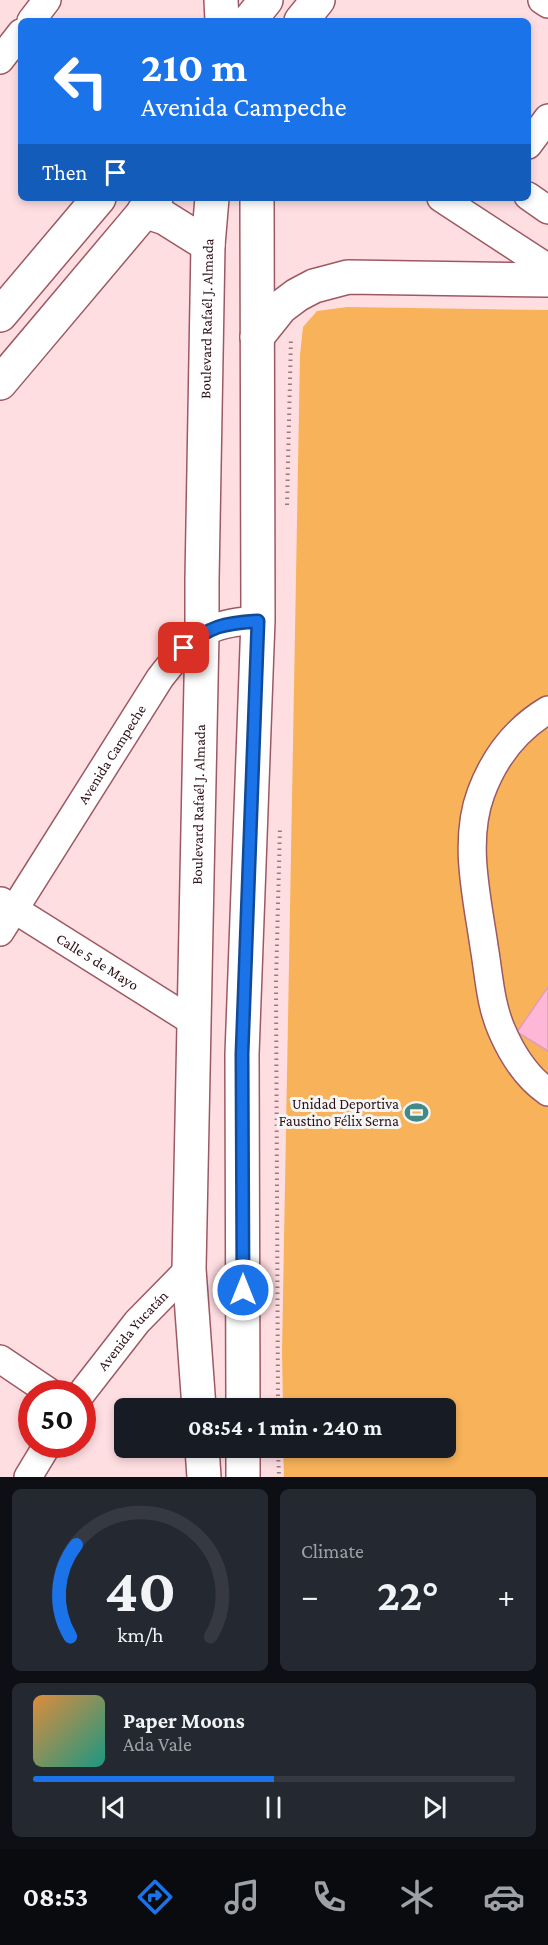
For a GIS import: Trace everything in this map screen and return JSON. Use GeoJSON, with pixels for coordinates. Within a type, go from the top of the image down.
{"type":"FeatureCollection","features":[{"type":"Feature","properties":{"kind":"main road"},"geometry":{"type":"LineString","coordinates":[[221,0],[222,18]]}},
{"type":"Feature","properties":{"kind":"main road"},"geometry":{"type":"LineString","coordinates":[[303,18],[318,0]]}},
{"type":"Feature","properties":{"kind":"main road"},"geometry":{"type":"LineString","coordinates":[[0,315],[96,201]]}},
{"type":"Feature","properties":{"kind":"main road","name":"Boulevard Rafaél J. Almada"},"geometry":{"type":"LineString","coordinates":[[198,1398],[189,1269],[208,245],[212,201]]}},
{"type":"Feature","properties":{"kind":"main road"},"geometry":{"type":"LineString","coordinates":[[243,1398],[242,1054],[258,621],[257,201]]}},
{"type":"Feature","properties":{"kind":"main road"},"geometry":{"type":"LineString","coordinates":[[0,383],[150,205],[165,218],[208,245]]}},
{"type":"Feature","properties":{"kind":"main road"},"geometry":{"type":"LineString","coordinates":[[257,337],[281,307],[297,296],[314,286],[348,278],[548,280]]}},
{"type":"Feature","properties":{"kind":"main road"},"geometry":{"type":"LineString","coordinates":[[203,1458],[204,1477]]}},
{"type":"Feature","properties":{"kind":"main road"},"geometry":{"type":"LineString","coordinates":[[243,1458],[243,1477]]}},
{"type":"Feature","properties":{"kind":"street"},"geometry":{"type":"LineString","coordinates":[[33,18],[47,0]]}},
{"type":"Feature","properties":{"kind":"street"},"geometry":{"type":"LineString","coordinates":[[542,0],[548,3]]}},
{"type":"Feature","properties":{"kind":"street"},"geometry":{"type":"LineString","coordinates":[[0,60],[18,37]]}},
{"type":"Feature","properties":{"kind":"street"},"geometry":{"type":"LineString","coordinates":[[531,141],[548,118]]}},
{"type":"Feature","properties":{"kind":"street"},"geometry":{"type":"LineString","coordinates":[[531,198],[548,210]]}},
{"type":"Feature","properties":{"kind":"street"},"geometry":{"type":"LineString","coordinates":[[446,201],[548,268]]}},
{"type":"Feature","properties":{"kind":"street","name":"Avenida Campeche"},"geometry":{"type":"LineString","coordinates":[[0,932],[7,905],[160,678],[184,648],[202,633],[228,624],[258,621]]}},
{"type":"Feature","properties":{"kind":"street"},"geometry":{"type":"LineString","coordinates":[[548,710],[536,717],[508,742],[492,767],[480,795],[474,826],[472,866],[490,996],[501,1029],[516,1059],[539,1086],[548,1092]]}},
{"type":"Feature","properties":{"kind":"street","name":"Calle 5 de Mayo"},"geometry":{"type":"LineString","coordinates":[[7,905],[195,1023]]}},
{"type":"Feature","properties":{"kind":"street","name":"Avenida Yucatán"},"geometry":{"type":"LineString","coordinates":[[92,1380],[137,1322],[189,1269]]}},
{"type":"Feature","properties":{"kind":"street"},"geometry":{"type":"LineString","coordinates":[[0,1359],[31,1380]]}},
{"type":"Feature","properties":{"kind":"street"},"geometry":{"type":"LineString","coordinates":[[28,1477],[40,1458]]}},
{"type":"Feature","properties":{"kind":"path"},"geometry":{"type":"LineString","coordinates":[[287,506],[292,332]]}},
{"type":"Feature","properties":{"kind":"path"},"geometry":{"type":"LineString","coordinates":[[278,1398],[276,982],[280,815]]}},
{"type":"Feature","properties":{"kind":"path"},"geometry":{"type":"LineString","coordinates":[[278,1458],[279,1477]]}},
{"type":"Feature","properties":{"kind":"shaded area","name":"Unidad Deportiva Faustino Félix Serna"},"geometry":{"type":"Polygon","coordinates":[[[347,307],[548,310],[548,1477],[284,1477],[283,1458],[456,1458],[456,1398],[283,1398],[300,355],[303,327],[317,311],[347,307]]]}},
{"type":"Feature","properties":{"kind":"building"},"geometry":{"type":"Polygon","coordinates":[[[548,987],[548,1051],[517,1032],[548,987]]]}},
{"type":"Feature","properties":{"kind":"place","name":"Unidad Deportiva Faustino Félix Serna"},"geometry":{"type":"Point","coordinates":[417,1113]}},
{"type":"Feature","properties":{"kind":"route"},"geometry":{"type":"LineString","coordinates":[[184,648],[202,633],[220,626],[236,622],[258,621],[242,1054],[243,1290]]}}]}
